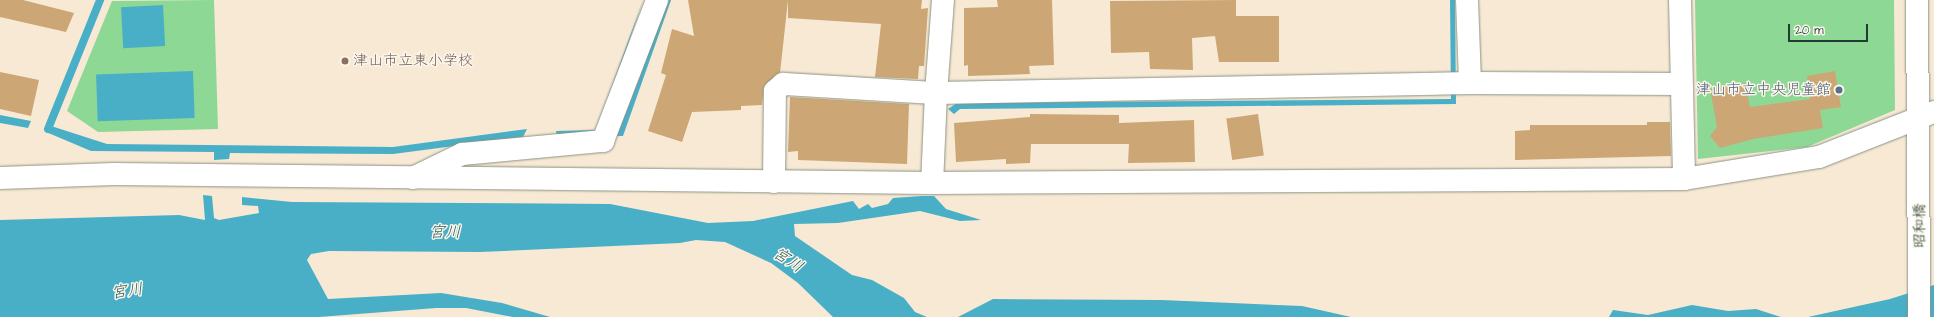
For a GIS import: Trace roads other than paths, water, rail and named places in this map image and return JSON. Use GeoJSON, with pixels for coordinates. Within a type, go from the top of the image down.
{"type":"FeatureCollection","features":[{"type":"Feature","properties":{"kind":"street"},"geometry":{"type":"LineString","coordinates":[[408,180],[462,154],[603,141],[657,0]]}},
{"type":"Feature","properties":{"kind":"street"},"geometry":{"type":"LineString","coordinates":[[932,183],[936,93],[943,0]]}},
{"type":"Feature","properties":{"kind":"street"},"geometry":{"type":"LineString","coordinates":[[1467,0],[1470,83]]}},
{"type":"Feature","properties":{"kind":"street"},"geometry":{"type":"LineString","coordinates":[[1680,0],[1680,84],[1684,179]]}},
{"type":"Feature","properties":{"kind":"street","name":"昭和橋"},"geometry":{"type":"LineString","coordinates":[[1917,0],[1924,121],[1919,317]]}},
{"type":"Feature","properties":{"kind":"street"},"geometry":{"type":"LineString","coordinates":[[774,182],[775,91],[783,84],[936,93],[1470,83],[1680,84]]}},
{"type":"Feature","properties":{"kind":"street"},"geometry":{"type":"LineString","coordinates":[[0,178],[114,174],[408,180],[932,183],[1684,179],[1819,157],[1924,121]]}},
{"type":"Feature","properties":{"kind":"water"},"geometry":{"type":"Polygon","coordinates":[[[643,0],[599,130],[663,0],[671,0],[623,136],[557,137],[556,131],[596,130],[643,0]]]}},
{"type":"Feature","properties":{"kind":"water"},"geometry":{"type":"Polygon","coordinates":[[[1450,0],[1455,0],[1456,104],[960,109],[954,114],[948,109],[957,103],[1451,99],[1450,0]]]}},
{"type":"Feature","properties":{"kind":"water"},"geometry":{"type":"Polygon","coordinates":[[[163,5],[165,46],[123,48],[121,7],[163,5]]]}},
{"type":"Feature","properties":{"kind":"water"},"geometry":{"type":"Polygon","coordinates":[[[193,71],[195,118],[98,121],[96,74],[193,71]]]}},
{"type":"Feature","properties":{"kind":"water"},"geometry":{"type":"Polygon","coordinates":[[[0,115],[31,121],[28,128],[0,123],[0,115]]]}},
{"type":"Feature","properties":{"kind":"water"},"geometry":{"type":"Polygon","coordinates":[[[48,125],[107,144],[393,147],[527,129],[523,137],[393,154],[230,153],[229,159],[214,160],[214,152],[91,151],[46,132],[48,125]]]}},
{"type":"Feature","properties":{"kind":"water","name":"宮川"},"geometry":{"type":"Polygon","coordinates":[[[203,195],[212,196],[214,218],[219,220],[259,213],[258,206],[242,205],[242,197],[292,202],[610,204],[708,223],[753,221],[853,201],[859,209],[868,204],[872,208],[888,204],[893,198],[934,196],[946,209],[981,220],[960,221],[920,211],[838,223],[794,224],[795,236],[852,275],[872,280],[904,298],[915,312],[927,317],[833,317],[798,283],[771,263],[725,242],[696,240],[680,243],[480,252],[329,251],[311,254],[307,260],[328,299],[441,293],[502,303],[550,317],[513,317],[466,308],[436,308],[319,317],[0,317],[0,220],[179,215],[205,220],[203,195]]]}},
{"type":"Feature","properties":{"kind":"water"},"geometry":{"type":"Polygon","coordinates":[[[1934,285],[1934,317],[1808,317],[1890,299],[1934,285]]]}},
{"type":"Feature","properties":{"kind":"water"},"geometry":{"type":"Polygon","coordinates":[[[993,299],[1162,300],[1302,306],[1351,317],[958,317],[993,299]]]}},
{"type":"Feature","properties":{"kind":"water"},"geometry":{"type":"Polygon","coordinates":[[[1692,305],[1728,311],[1756,309],[1781,317],[1609,317],[1613,310],[1648,315],[1692,305]]]}},
{"type":"Feature","properties":{"kind":"waterway"},"geometry":{"type":"LineString","coordinates":[[48,129],[100,0]]}},
{"type":"Feature","properties":{"kind":"place","name":"津山市立東小学校"},"geometry":{"type":"Point","coordinates":[345,61]}},
{"type":"Feature","properties":{"kind":"place","name":"津山市立中央児童館"},"geometry":{"type":"Point","coordinates":[1839,90]}}]}
